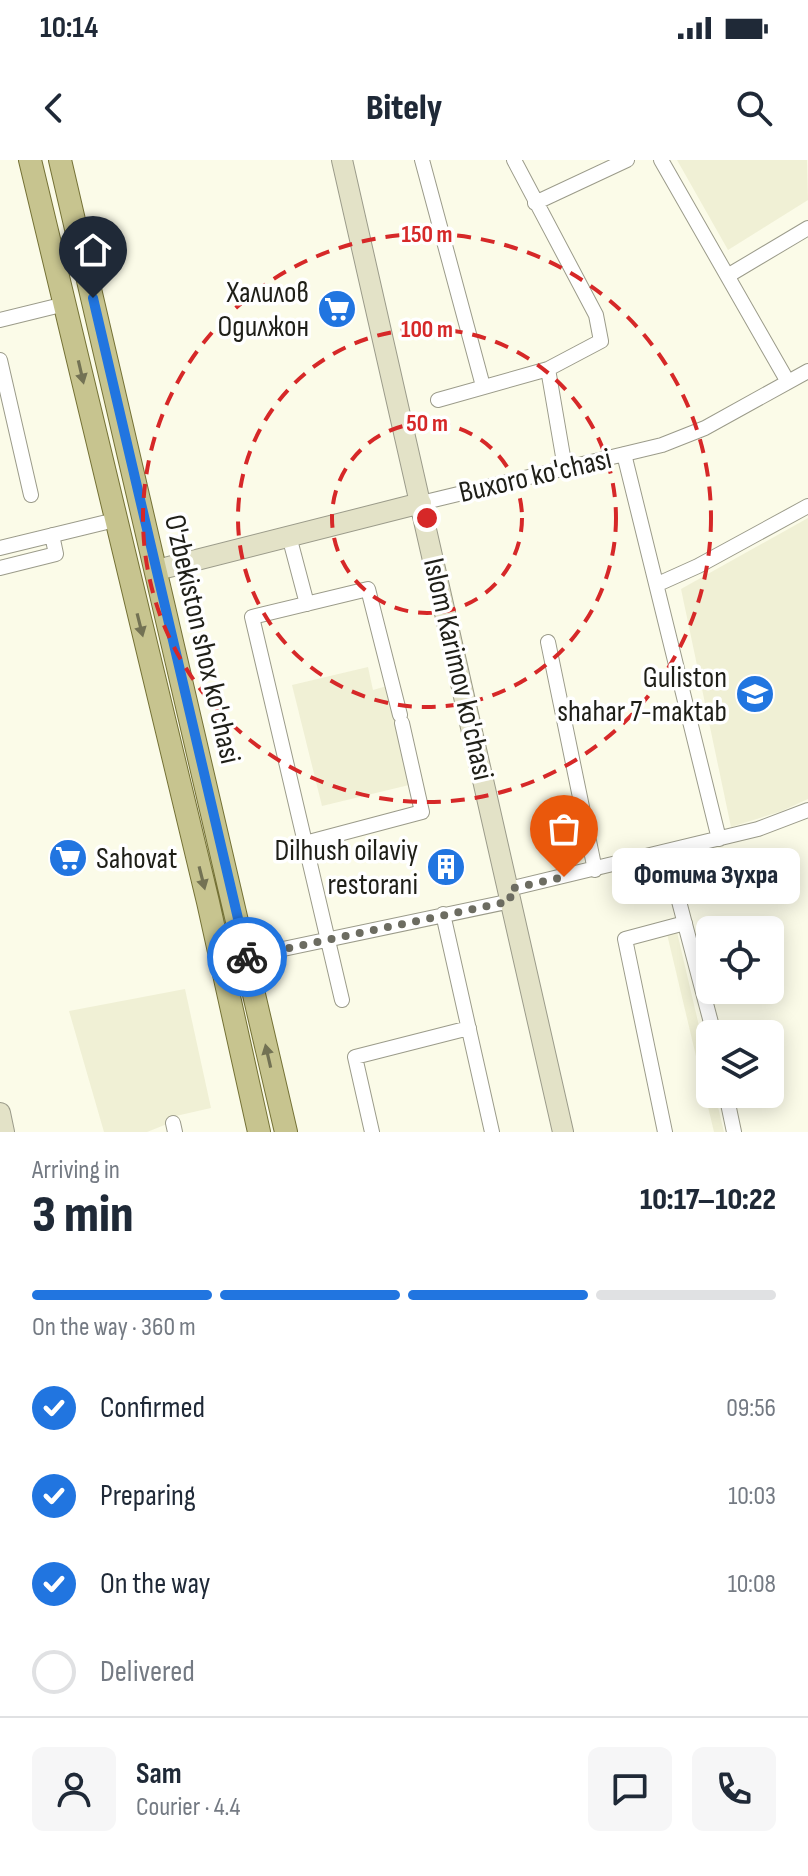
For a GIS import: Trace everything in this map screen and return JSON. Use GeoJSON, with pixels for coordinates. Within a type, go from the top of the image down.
{"type":"FeatureCollection","features":[{"type":"Feature","properties":{"kind":"main road","name":"O'zbekiston shox ko'chasi"},"geometry":{"type":"LineString","coordinates":[[30,160],[208,902],[259,1132]]}},
{"type":"Feature","properties":{"kind":"main road","name":"O'zbekiston shox ko'chasi"},"geometry":{"type":"LineString","coordinates":[[60,160],[286,1132]]}},
{"type":"Feature","properties":{"kind":"street","name":"Islom Karimov ko'chasi"},"geometry":{"type":"LineString","coordinates":[[342,160],[563,1132]]}},
{"type":"Feature","properties":{"kind":"street"},"geometry":{"type":"LineString","coordinates":[[422,160],[483,386]]}},
{"type":"Feature","properties":{"kind":"street"},"geometry":{"type":"LineString","coordinates":[[438,400],[548,369],[601,341],[596,315],[514,160]]}},
{"type":"Feature","properties":{"kind":"street"},"geometry":{"type":"LineString","coordinates":[[535,203],[627,160]]}},
{"type":"Feature","properties":{"kind":"street"},"geometry":{"type":"LineString","coordinates":[[661,160],[788,382]]}},
{"type":"Feature","properties":{"kind":"street"},"geometry":{"type":"LineString","coordinates":[[729,275],[808,228]]}},
{"type":"Feature","properties":{"kind":"street"},"geometry":{"type":"LineString","coordinates":[[0,320],[65,304]]}},
{"type":"Feature","properties":{"kind":"street"},"geometry":{"type":"LineString","coordinates":[[0,360],[31,495]]}},
{"type":"Feature","properties":{"kind":"street"},"geometry":{"type":"LineString","coordinates":[[548,369],[565,468]]}},
{"type":"Feature","properties":{"kind":"street","name":"Buxoro ko'chasi"},"geometry":{"type":"LineString","coordinates":[[157,570],[662,445],[705,428],[808,371]]}},
{"type":"Feature","properties":{"kind":"street"},"geometry":{"type":"LineString","coordinates":[[624,454],[719,839]]}},
{"type":"Feature","properties":{"kind":"street"},"geometry":{"type":"LineString","coordinates":[[658,584],[698,566],[808,506]]}},
{"type":"Feature","properties":{"kind":"street"},"geometry":{"type":"LineString","coordinates":[[0,548],[115,520]]}},
{"type":"Feature","properties":{"kind":"street"},"geometry":{"type":"LineString","coordinates":[[0,568],[56,554],[52,535]]}},
{"type":"Feature","properties":{"kind":"street"},"geometry":{"type":"LineString","coordinates":[[289,536],[307,604]]}},
{"type":"Feature","properties":{"kind":"street"},"geometry":{"type":"LineString","coordinates":[[305,843],[422,812],[368,589],[252,617],[327,939],[342,1000]]}},
{"type":"Feature","properties":{"kind":"street"},"geometry":{"type":"LineString","coordinates":[[548,642],[595,870]]}},
{"type":"Feature","properties":{"kind":"street"},"geometry":{"type":"LineString","coordinates":[[245,957],[443,914],[595,870],[758,829],[808,810]]}},
{"type":"Feature","properties":{"kind":"street"},"geometry":{"type":"LineString","coordinates":[[666,852],[710,1020]]}},
{"type":"Feature","properties":{"kind":"street"},"geometry":{"type":"LineString","coordinates":[[443,914],[492,1132]]}},
{"type":"Feature","properties":{"kind":"street"},"geometry":{"type":"LineString","coordinates":[[665,1132],[625,939],[685,923]]}},
{"type":"Feature","properties":{"kind":"street"},"geometry":{"type":"LineString","coordinates":[[372,1132],[355,1057],[469,1028]]}},
{"type":"Feature","properties":{"kind":"street"},"geometry":{"type":"LineString","coordinates":[[729,1108],[734,1132]]}},
{"type":"Feature","properties":{"kind":"street"},"geometry":{"type":"LineString","coordinates":[[0,1113],[4,1132]]}},
{"type":"Feature","properties":{"kind":"shaded area"},"geometry":{"type":"Polygon","coordinates":[[[677,160],[807,160],[808,200],[728,250],[677,160]]]}},
{"type":"Feature","properties":{"kind":"shaded area","name":"Guliston shahar 7-maktab"},"geometry":{"type":"Polygon","coordinates":[[[808,518],[808,799],[731,827],[681,589],[808,518]]]}},
{"type":"Feature","properties":{"kind":"shaded area"},"geometry":{"type":"Polygon","coordinates":[[[368,667],[373,690],[387,686],[409,785],[322,806],[292,685],[368,667]]]}},
{"type":"Feature","properties":{"kind":"shaded area"},"geometry":{"type":"Polygon","coordinates":[[[677,932],[698,1020],[696,1056],[667,934],[677,932]]]}},
{"type":"Feature","properties":{"kind":"shaded area"},"geometry":{"type":"Polygon","coordinates":[[[185,989],[211,1108],[167,1118],[167,1124],[147,1132],[104,1132],[69,1011],[185,989]]]}},
{"type":"Feature","properties":{"kind":"shaded area"},"geometry":{"type":"Polygon","coordinates":[[[708,1108],[718,1108],[724,1132],[714,1132],[708,1108]]]}},
{"type":"Feature","properties":{"kind":"way so far"},"geometry":{"type":"LineString","coordinates":[[247,957],[511,901],[509,889],[564,877]]}},
{"type":"Feature","properties":{"kind":"place","name":"Халилов Одилжон"},"geometry":{"type":"Point","coordinates":[337,309]}},
{"type":"Feature","properties":{"kind":"place","name":"Guliston shahar 7-maktab"},"geometry":{"type":"Point","coordinates":[755,694]}},
{"type":"Feature","properties":{"kind":"place","name":"Sahovat"},"geometry":{"type":"Point","coordinates":[68,858]}},
{"type":"Feature","properties":{"kind":"place","name":"Dilhush oilaviy restorani"},"geometry":{"type":"Point","coordinates":[446,867]}},
{"type":"Feature","properties":{"kind":"place","name":"Фотима Зухра"},"geometry":{"type":"Point","coordinates":[564,877]}},
{"type":"Feature","properties":{"kind":"route"},"geometry":{"type":"LineString","coordinates":[[93,298],[247,957]]}}]}
